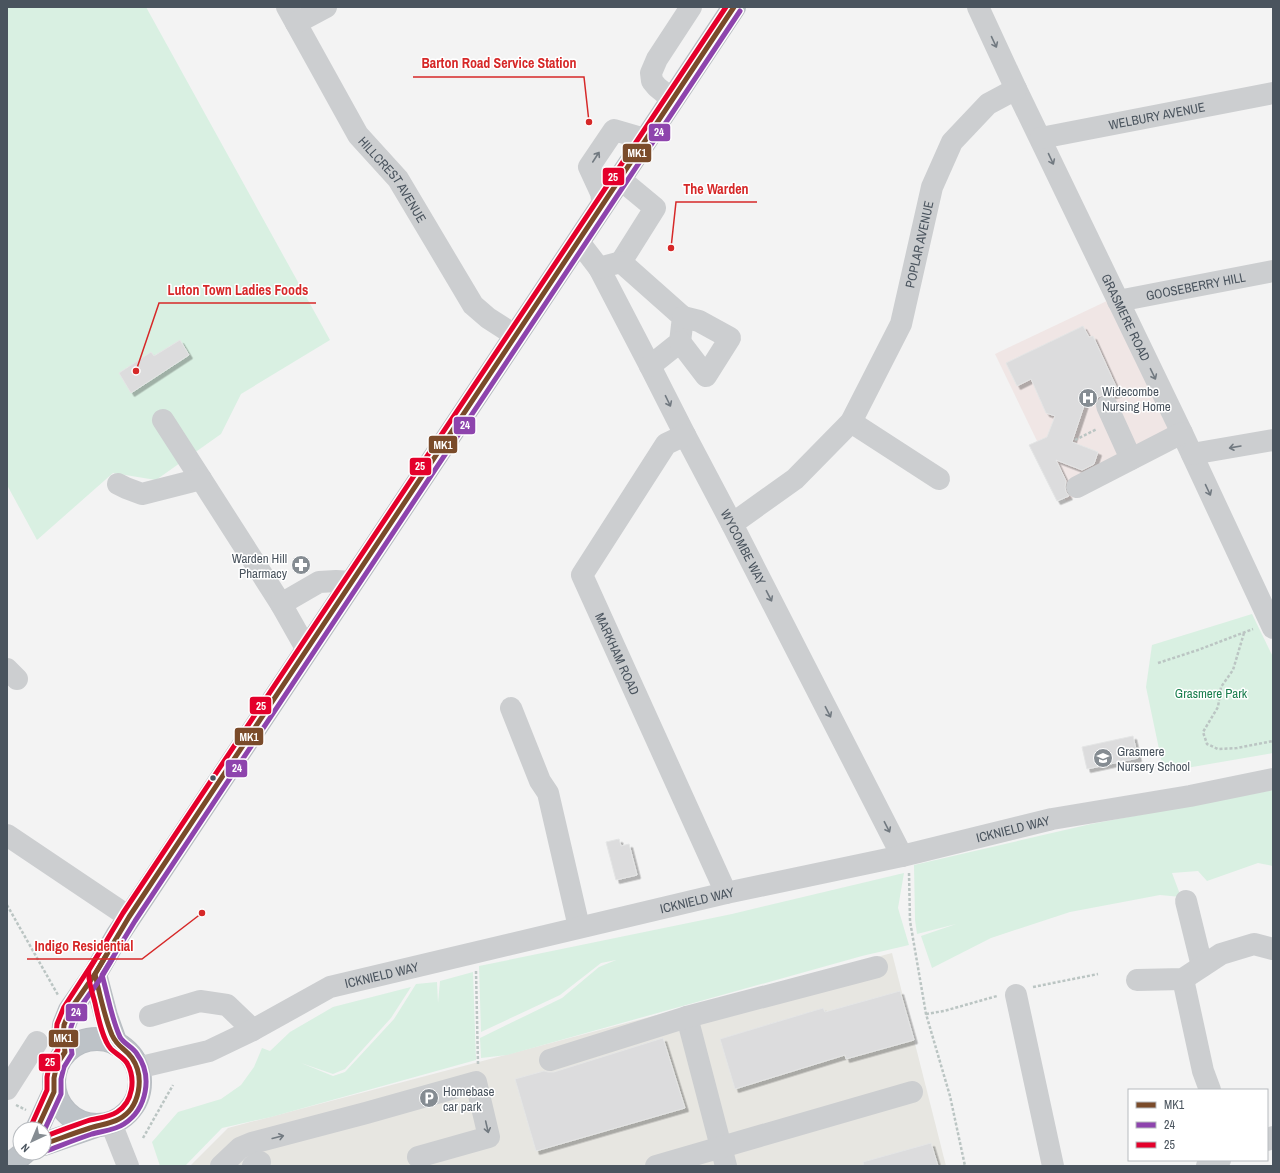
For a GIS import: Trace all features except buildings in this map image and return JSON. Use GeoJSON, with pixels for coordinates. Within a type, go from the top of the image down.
{"type":"FeatureCollection","features":[{"type":"Feature","properties":{"kind":"highway"},"geometry":{"type":"LineString","coordinates":[[65,1052],[63,1036],[64,1025],[70,1010],[95,974],[129,917],[734,7]]}},
{"type":"Feature","properties":{"kind":"highway"},"geometry":{"type":"LineString","coordinates":[[95,974],[106,1016],[116,1044]]}},
{"type":"Feature","properties":{"kind":"highway"},"geometry":{"type":"LineString","coordinates":[[52,1141],[104,1124],[123,1117],[132,1107],[138,1095],[140,1081],[137,1068],[132,1058],[125,1050],[116,1044],[103,1040],[89,1040],[76,1044],[65,1052],[57,1064],[54,1078],[54,1092],[60,1105],[69,1116],[82,1123],[104,1124]]}},
{"type":"Feature","properties":{"kind":"highway"},"geometry":{"type":"LineString","coordinates":[[34,1121],[54,1092]]}},
{"type":"Feature","properties":{"kind":"street"},"geometry":{"type":"LineString","coordinates":[[292,15],[326,7]]}},
{"type":"Feature","properties":{"kind":"street"},"geometry":{"type":"LineString","coordinates":[[673,100],[652,81],[651,72],[657,59],[691,7]]}},
{"type":"Feature","properties":{"kind":"street","name":"GRASMERE ROAD"},"geometry":{"type":"LineString","coordinates":[[978,7],[1016,89],[1041,138],[1270,615]]}},
{"type":"Feature","properties":{"kind":"street","name":"HILLCREST AVENUE"},"geometry":{"type":"LineString","coordinates":[[292,15],[358,135],[398,179],[473,305],[488,318],[516,336]]}},
{"type":"Feature","properties":{"kind":"street","name":"POPLAR AVENUE"},"geometry":{"type":"LineString","coordinates":[[732,524],[795,479],[851,422],[901,324],[932,187],[952,142],[988,104],[1016,89]]}},
{"type":"Feature","properties":{"kind":"street","name":"WELBURY AVENUE"},"geometry":{"type":"LineString","coordinates":[[1041,138],[1273,93]]}},
{"type":"Feature","properties":{"kind":"street"},"geometry":{"type":"LineString","coordinates":[[603,205],[601,193],[589,167],[614,130],[638,137],[648,138]]}},
{"type":"Feature","properties":{"kind":"street"},"geometry":{"type":"LineString","coordinates":[[598,268],[621,262],[655,208],[620,179]]}},
{"type":"Feature","properties":{"kind":"street","name":"WYCOMBE WAY"},"geometry":{"type":"LineString","coordinates":[[579,242],[598,268],[650,366],[902,856]]}},
{"type":"Feature","properties":{"kind":"street"},"geometry":{"type":"LineString","coordinates":[[621,262],[683,317],[699,321],[730,338],[706,376],[680,342],[683,317]]}},
{"type":"Feature","properties":{"kind":"street","name":"GOOSEBERRY HILL"},"geometry":{"type":"LineString","coordinates":[[1118,301],[1273,271]]}},
{"type":"Feature","properties":{"kind":"street"},"geometry":{"type":"LineString","coordinates":[[650,366],[680,342]]}},
{"type":"Feature","properties":{"kind":"street"},"geometry":{"type":"LineString","coordinates":[[1110,414],[1131,459]]}},
{"type":"Feature","properties":{"kind":"street"},"geometry":{"type":"LineString","coordinates":[[163,420],[281,604],[307,650]]}},
{"type":"Feature","properties":{"kind":"street"},"geometry":{"type":"LineString","coordinates":[[851,422],[939,479]]}},
{"type":"Feature","properties":{"kind":"street"},"geometry":{"type":"LineString","coordinates":[[1076,487],[1182,433]]}},
{"type":"Feature","properties":{"kind":"street","name":"MARKHAM ROAD"},"geometry":{"type":"LineString","coordinates":[[685,436],[666,444],[582,575],[726,893]]}},
{"type":"Feature","properties":{"kind":"street"},"geometry":{"type":"LineString","coordinates":[[1192,454],[1273,440]]}},
{"type":"Feature","properties":{"kind":"street"},"geometry":{"type":"LineString","coordinates":[[118,484],[142,494],[201,479]]}},
{"type":"Feature","properties":{"kind":"street"},"geometry":{"type":"LineString","coordinates":[[281,604],[319,582],[336,580],[352,582]]}},
{"type":"Feature","properties":{"kind":"street"},"geometry":{"type":"LineString","coordinates":[[511,708],[540,781],[548,793],[579,927]]}},
{"type":"Feature","properties":{"kind":"street","name":"ICKNIELD WAY"},"geometry":{"type":"LineString","coordinates":[[137,1068],[209,1052],[253,1030],[330,987],[726,893],[902,856],[1052,819],[1190,796],[1273,779]]}},
{"type":"Feature","properties":{"kind":"street"},"geometry":{"type":"LineString","coordinates":[[7,835],[129,917]]}},
{"type":"Feature","properties":{"kind":"street"},"geometry":{"type":"LineString","coordinates":[[1186,901],[1202,966]]}},
{"type":"Feature","properties":{"kind":"street"},"geometry":{"type":"LineString","coordinates":[[1137,980],[1183,979],[1220,954],[1254,944],[1273,949]]}},
{"type":"Feature","properties":{"kind":"street"},"geometry":{"type":"LineString","coordinates":[[550,1060],[687,1017],[877,967]]}},
{"type":"Feature","properties":{"kind":"street"},"geometry":{"type":"LineString","coordinates":[[1183,979],[1203,1072],[1210,1089]]}},
{"type":"Feature","properties":{"kind":"street"},"geometry":{"type":"LineString","coordinates":[[1016,995],[1053,1166]]}},
{"type":"Feature","properties":{"kind":"street"},"geometry":{"type":"LineString","coordinates":[[150,1016],[200,1002],[220,1004],[227,1005],[253,1030]]}},
{"type":"Feature","properties":{"kind":"street"},"geometry":{"type":"LineString","coordinates":[[687,1017],[723,1157]]}},
{"type":"Feature","properties":{"kind":"street"},"geometry":{"type":"LineString","coordinates":[[10,1097],[37,1042]]}},
{"type":"Feature","properties":{"kind":"street"},"geometry":{"type":"LineString","coordinates":[[221,1166],[240,1148],[252,1143],[290,1134],[476,1082],[489,1137],[418,1157]]}},
{"type":"Feature","properties":{"kind":"street"},"geometry":{"type":"LineString","coordinates":[[656,1166],[723,1157],[912,1092]]}},
{"type":"Feature","properties":{"kind":"street"},"geometry":{"type":"LineString","coordinates":[[104,1124],[128,1166]]}},
{"type":"Feature","properties":{"kind":"street"},"geometry":{"type":"LineString","coordinates":[[1207,1166],[1218,1161]]}},
{"type":"Feature","properties":{"kind":"path"},"geometry":{"type":"LineString","coordinates":[[1075,440],[1110,414]]}},
{"type":"Feature","properties":{"kind":"path"},"geometry":{"type":"LineString","coordinates":[[1158,663],[1244,633],[1270,615]]}},
{"type":"Feature","properties":{"kind":"path"},"geometry":{"type":"LineString","coordinates":[[1244,633],[1233,670],[1221,687],[1218,707],[1203,732],[1207,744],[1218,749],[1237,748],[1273,741]]}},
{"type":"Feature","properties":{"kind":"path"},"geometry":{"type":"LineString","coordinates":[[902,856],[909,869],[910,921],[926,1014],[950,1096],[965,1166]]}},
{"type":"Feature","properties":{"kind":"path"},"geometry":{"type":"LineString","coordinates":[[7,905],[61,999]]}},
{"type":"Feature","properties":{"kind":"path"},"geometry":{"type":"LineString","coordinates":[[476,952],[478,1067],[476,1082]]}},
{"type":"Feature","properties":{"kind":"path"},"geometry":{"type":"LineString","coordinates":[[143,1138],[173,1085]]}},
{"type":"Feature","properties":{"kind":"path"},"geometry":{"type":"LineString","coordinates":[[10,1097],[34,1121]]}},
{"type":"Feature","properties":{"kind":"shaded area","name":"Widecombe Nursing Home"},"geometry":{"type":"Polygon","coordinates":[[[1111,299],[1180,443],[1128,471],[1066,501],[995,354],[1111,299]]]}},
{"type":"Feature","properties":{"kind":"shaded area"},"geometry":{"type":"Polygon","coordinates":[[[892,953],[946,1166],[190,1166],[228,1128],[892,953]]]}},
{"type":"Feature","properties":{"kind":"green space"},"geometry":{"type":"Polygon","coordinates":[[[7,7],[146,7],[330,340],[241,394],[221,434],[156,480],[113,473],[37,540],[7,485],[7,7]]]}},
{"type":"Feature","properties":{"kind":"green space","name":"Grasmere Park"},"geometry":{"type":"Polygon","coordinates":[[[1252,614],[1273,657],[1273,753],[1175,770],[1163,768],[1146,687],[1152,645],[1252,614]]]}},
{"type":"Feature","properties":{"kind":"green space"},"geometry":{"type":"Polygon","coordinates":[[[1273,790],[1273,866],[1258,863],[1207,881],[1198,871],[1172,873],[1181,897],[1160,895],[1070,912],[991,938],[932,968],[921,936],[956,924],[917,934],[915,920],[914,865],[1091,824],[1273,790]]]}},
{"type":"Feature","properties":{"kind":"green space"},"geometry":{"type":"Polygon","coordinates":[[[904,873],[898,908],[909,945],[862,956],[507,1055],[481,1058],[480,1038],[562,998],[599,967],[616,960],[601,963],[560,995],[481,1032],[479,966],[732,914],[904,873]]]}},
{"type":"Feature","properties":{"kind":"green space"},"geometry":{"type":"Polygon","coordinates":[[[473,972],[476,1060],[271,1117],[222,1128],[185,1166],[160,1166],[152,1142],[178,1112],[221,1099],[241,1085],[254,1067],[262,1048],[270,1051],[290,1032],[333,1007],[411,987],[391,1018],[345,1069],[333,1074],[301,1063],[333,1076],[345,1072],[394,1019],[416,984],[437,982],[438,1003],[440,981],[473,972]]]}},
{"type":"Feature","properties":{"kind":"transit line","name":"25"},"geometry":{"type":"LineString","coordinates":[[52,1134],[87,1121],[113,1114],[122,1108],[130,1096],[132,1083],[130,1069],[127,1063],[111,1049],[105,1039],[90,986],[89,977],[89,970],[123,913],[726,7]]}},
{"type":"Feature","properties":{"kind":"transit line","name":"MK1"},"geometry":{"type":"LineString","coordinates":[[52,1141],[93,1127],[116,1121],[132,1108],[136,1100],[139,1083],[136,1066],[132,1058],[117,1043],[112,1035],[104,1013],[95,974],[129,917],[734,7]]}},
{"type":"Feature","properties":{"kind":"transit line","name":"24"},"geometry":{"type":"LineString","coordinates":[[52,1149],[92,1134],[120,1126],[132,1118],[138,1110],[145,1092],[145,1072],[142,1063],[135,1052],[120,1037],[112,1014],[102,975],[135,921],[740,11]]}},
{"type":"Feature","properties":{"kind":"transit line","name":"25"},"geometry":{"type":"LineString","coordinates":[[33,1121],[47,1090],[47,1077],[50,1062],[58,1050],[56,1036],[57,1024],[64,1007],[101,950]]}},
{"type":"Feature","properties":{"kind":"transit line","name":"MK1"},"geometry":{"type":"LineString","coordinates":[[41,1121],[54,1092],[54,1078],[57,1064],[65,1052],[63,1036],[64,1025],[70,1010],[107,954]]}},
{"type":"Feature","properties":{"kind":"transit line","name":"24"},"geometry":{"type":"LineString","coordinates":[[49,1121],[61,1094],[61,1079],[64,1067],[72,1054],[70,1036],[71,1027],[76,1013],[101,978],[113,958]]}},
{"type":"Feature","properties":{"kind":"place","name":"Barton Road Service Station"},"geometry":{"type":"Point","coordinates":[589,122]}},
{"type":"Feature","properties":{"kind":"place","name":"The Warden"},"geometry":{"type":"Point","coordinates":[671,248]}},
{"type":"Feature","properties":{"kind":"place","name":"Luton Town Ladies Foods"},"geometry":{"type":"Point","coordinates":[136,371]}},
{"type":"Feature","properties":{"kind":"place","name":"Widecombe Nursing Home"},"geometry":{"type":"Point","coordinates":[1088,398]}},
{"type":"Feature","properties":{"kind":"place","name":"Warden Hill Pharmacy"},"geometry":{"type":"Point","coordinates":[301,565]}},
{"type":"Feature","properties":{"kind":"place","name":"Grasmere Nursery School"},"geometry":{"type":"Point","coordinates":[1103,758]}},
{"type":"Feature","properties":{"kind":"place","name":"Indigo Residential"},"geometry":{"type":"Point","coordinates":[202,913]}},
{"type":"Feature","properties":{"kind":"place","name":"Homebase car park"},"geometry":{"type":"Point","coordinates":[429,1098]}}]}
